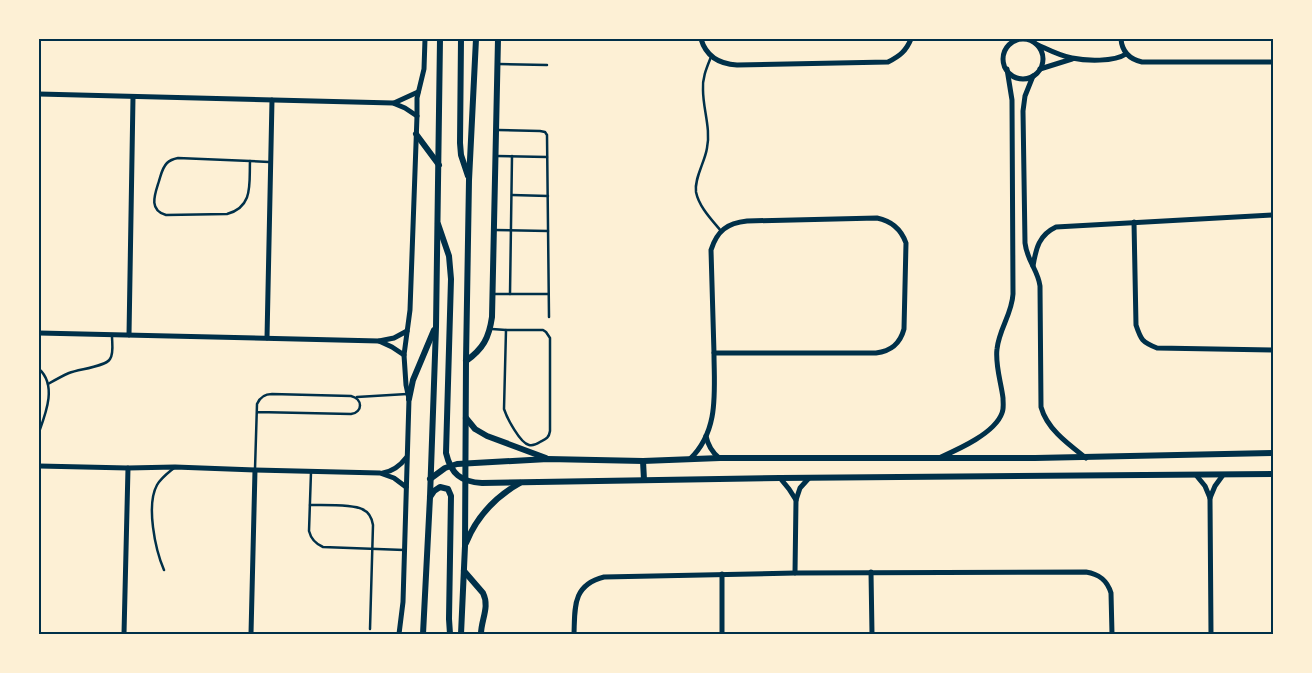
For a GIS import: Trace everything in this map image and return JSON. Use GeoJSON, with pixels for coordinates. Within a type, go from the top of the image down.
{"type":"FeatureCollection","features":[{"type":"Feature","properties":{"kind":"street"},"geometry":{"type":"LineString","coordinates":[[399,634],[402,602],[407,457],[408,397],[404,355],[410,310],[416,106],[424,70],[425,39]]}},
{"type":"Feature","properties":{"kind":"street"},"geometry":{"type":"LineString","coordinates":[[422,632],[430,496],[436,327],[440,39]]}},
{"type":"Feature","properties":{"kind":"street"},"geometry":{"type":"LineString","coordinates":[[461,39],[460,142],[464,168],[469,180]]}},
{"type":"Feature","properties":{"kind":"street"},"geometry":{"type":"LineString","coordinates":[[461,634],[465,546],[469,180],[476,39]]}},
{"type":"Feature","properties":{"kind":"street"},"geometry":{"type":"LineString","coordinates":[[466,361],[482,347],[490,328],[498,39]]}},
{"type":"Feature","properties":{"kind":"street"},"geometry":{"type":"LineString","coordinates":[[701,39],[712,57],[728,65],[888,62],[897,58],[905,50],[911,39]]}},
{"type":"Feature","properties":{"kind":"street"},"geometry":{"type":"LineString","coordinates":[[938,459],[958,450],[987,431],[999,419],[1003,409],[996,357],[1001,329],[1012,303],[1014,285],[1012,100],[1004,58],[1007,47],[1012,41],[1022,39],[1035,42],[1055,53],[1072,58],[1109,60],[1126,54]]}},
{"type":"Feature","properties":{"kind":"street"},"geometry":{"type":"LineString","coordinates":[[1121,39],[1126,54],[1132,59],[1142,62],[1273,62]]}},
{"type":"Feature","properties":{"kind":"street"},"geometry":{"type":"LineString","coordinates":[[1035,42],[1042,51],[1043,63],[1033,76],[1025,96],[1023,111],[1025,244],[1028,257],[1039,279],[1040,286],[1040,400],[1042,414],[1054,430],[1086,458]]}},
{"type":"Feature","properties":{"kind":"street"},"geometry":{"type":"LineString","coordinates":[[1040,69],[1072,58]]}},
{"type":"Feature","properties":{"kind":"street"},"geometry":{"type":"LineString","coordinates":[[1007,69],[1016,77],[1033,76]]}},
{"type":"Feature","properties":{"kind":"street"},"geometry":{"type":"LineString","coordinates":[[393,103],[418,92]]}},
{"type":"Feature","properties":{"kind":"street"},"geometry":{"type":"LineString","coordinates":[[39,94],[393,103],[417,116]]}},
{"type":"Feature","properties":{"kind":"street"},"geometry":{"type":"LineString","coordinates":[[129,335],[133,97]]}},
{"type":"Feature","properties":{"kind":"street"},"geometry":{"type":"LineString","coordinates":[[267,338],[272,100]]}},
{"type":"Feature","properties":{"kind":"street"},"geometry":{"type":"LineString","coordinates":[[416,134],[439,165]]}},
{"type":"Feature","properties":{"kind":"street"},"geometry":{"type":"LineString","coordinates":[[1033,266],[1039,242],[1043,235],[1048,230],[1056,227],[1273,215]]}},
{"type":"Feature","properties":{"kind":"street"},"geometry":{"type":"LineString","coordinates":[[690,459],[700,448],[706,436],[713,412],[714,353],[711,250],[714,241],[721,231],[737,222],[746,221],[877,218],[892,224],[903,236],[906,243],[904,329],[898,344],[891,349],[876,353],[714,353]]}},
{"type":"Feature","properties":{"kind":"street"},"geometry":{"type":"LineString","coordinates":[[1134,222],[1136,325],[1144,343],[1157,348],[1273,350]]}},
{"type":"Feature","properties":{"kind":"street"},"geometry":{"type":"LineString","coordinates":[[438,224],[447,251],[451,279],[446,453],[454,472],[465,481],[482,483],[780,478],[1273,474]]}},
{"type":"Feature","properties":{"kind":"street"},"geometry":{"type":"LineString","coordinates":[[408,397],[413,380],[436,327]]}},
{"type":"Feature","properties":{"kind":"street"},"geometry":{"type":"LineString","coordinates":[[39,333],[379,341],[394,338],[407,331]]}},
{"type":"Feature","properties":{"kind":"street"},"geometry":{"type":"LineString","coordinates":[[379,341],[404,355]]}},
{"type":"Feature","properties":{"kind":"street"},"geometry":{"type":"LineString","coordinates":[[466,418],[475,429],[486,436],[548,459]]}},
{"type":"Feature","properties":{"kind":"street"},"geometry":{"type":"LineString","coordinates":[[706,436],[712,451],[720,458]]}},
{"type":"Feature","properties":{"kind":"street"},"geometry":{"type":"LineString","coordinates":[[430,479],[450,466],[548,459],[643,461],[720,458],[1086,458],[1273,453]]}},
{"type":"Feature","properties":{"kind":"street"},"geometry":{"type":"LineString","coordinates":[[39,466],[175,467],[380,473],[398,467],[407,457]]}},
{"type":"Feature","properties":{"kind":"street"},"geometry":{"type":"LineString","coordinates":[[643,461],[644,480]]}},
{"type":"Feature","properties":{"kind":"street"},"geometry":{"type":"LineString","coordinates":[[124,634],[128,468]]}},
{"type":"Feature","properties":{"kind":"street"},"geometry":{"type":"LineString","coordinates":[[250,634],[255,470]]}},
{"type":"Feature","properties":{"kind":"street"},"geometry":{"type":"LineString","coordinates":[[380,473],[394,478],[406,487]]}},
{"type":"Feature","properties":{"kind":"street"},"geometry":{"type":"LineString","coordinates":[[1196,475],[1205,486],[1210,498],[1211,634]]}},
{"type":"Feature","properties":{"kind":"street"},"geometry":{"type":"LineString","coordinates":[[1210,498],[1215,486],[1223,475]]}},
{"type":"Feature","properties":{"kind":"street"},"geometry":{"type":"LineString","coordinates":[[780,478],[796,500]]}},
{"type":"Feature","properties":{"kind":"street"},"geometry":{"type":"LineString","coordinates":[[795,573],[796,500],[800,488],[809,478]]}},
{"type":"Feature","properties":{"kind":"street"},"geometry":{"type":"LineString","coordinates":[[465,546],[475,523],[487,508],[500,496],[521,482]]}},
{"type":"Feature","properties":{"kind":"street"},"geometry":{"type":"LineString","coordinates":[[430,496],[440,487],[448,489],[452,496],[450,634]]}},
{"type":"Feature","properties":{"kind":"street"},"geometry":{"type":"LineString","coordinates":[[464,571],[485,597],[486,607],[481,634]]}},
{"type":"Feature","properties":{"kind":"street"},"geometry":{"type":"LineString","coordinates":[[871,572],[872,634]]}},
{"type":"Feature","properties":{"kind":"street"},"geometry":{"type":"LineString","coordinates":[[574,634],[577,598],[585,586],[597,578],[604,577],[871,572],[1086,572],[1100,576],[1106,582],[1111,593],[1112,634]]}},
{"type":"Feature","properties":{"kind":"street"},"geometry":{"type":"LineString","coordinates":[[722,574],[722,634]]}},
{"type":"Feature","properties":{"kind":"lane"},"geometry":{"type":"LineString","coordinates":[[712,57],[704,75],[703,90],[708,145],[697,180],[696,190],[698,199],[704,209],[721,231]]}},
{"type":"Feature","properties":{"kind":"lane"},"geometry":{"type":"LineString","coordinates":[[498,64],[547,65]]}},
{"type":"Feature","properties":{"kind":"lane"},"geometry":{"type":"LineString","coordinates":[[496,130],[540,131],[545,132],[547,137],[549,317]]}},
{"type":"Feature","properties":{"kind":"lane"},"geometry":{"type":"LineString","coordinates":[[495,156],[547,157]]}},
{"type":"Feature","properties":{"kind":"lane"},"geometry":{"type":"LineString","coordinates":[[510,294],[512,156]]}},
{"type":"Feature","properties":{"kind":"lane"},"geometry":{"type":"LineString","coordinates":[[250,161],[248,195],[244,204],[237,210],[227,214],[166,215],[162,214],[154,204],[163,169],[173,159],[178,158],[250,161],[271,162]]}},
{"type":"Feature","properties":{"kind":"lane"},"geometry":{"type":"LineString","coordinates":[[511,195],[548,196]]}},
{"type":"Feature","properties":{"kind":"lane"},"geometry":{"type":"LineString","coordinates":[[494,230],[548,231]]}},
{"type":"Feature","properties":{"kind":"lane"},"geometry":{"type":"LineString","coordinates":[[492,294],[549,294]]}},
{"type":"Feature","properties":{"kind":"lane"},"geometry":{"type":"LineString","coordinates":[[490,328],[543,330],[550,338],[550,431],[547,439],[535,445],[528,445],[523,442],[504,410],[506,330]]}},
{"type":"Feature","properties":{"kind":"lane"},"geometry":{"type":"LineString","coordinates":[[48,384],[68,373],[102,365],[107,362],[112,354],[112,335]]}},
{"type":"Feature","properties":{"kind":"lane"},"geometry":{"type":"LineString","coordinates":[[39,369],[46,377],[48,384],[48,397],[39,432]]}},
{"type":"Feature","properties":{"kind":"lane"},"geometry":{"type":"LineString","coordinates":[[255,470],[257,404],[265,395],[356,398],[408,397]]}},
{"type":"Feature","properties":{"kind":"lane"},"geometry":{"type":"LineString","coordinates":[[257,412],[351,414],[359,410],[359,401],[356,398]]}},
{"type":"Feature","properties":{"kind":"lane"},"geometry":{"type":"LineString","coordinates":[[39,419],[43,420]]}},
{"type":"Feature","properties":{"kind":"lane"},"geometry":{"type":"LineString","coordinates":[[164,570],[155,540],[152,518],[153,499],[158,484],[175,467]]}},
{"type":"Feature","properties":{"kind":"lane"},"geometry":{"type":"LineString","coordinates":[[311,472],[309,531],[315,542],[324,547],[404,550]]}},
{"type":"Feature","properties":{"kind":"lane"},"geometry":{"type":"LineString","coordinates":[[310,505],[352,506],[362,508],[370,515],[373,525],[370,629]]}}]}
